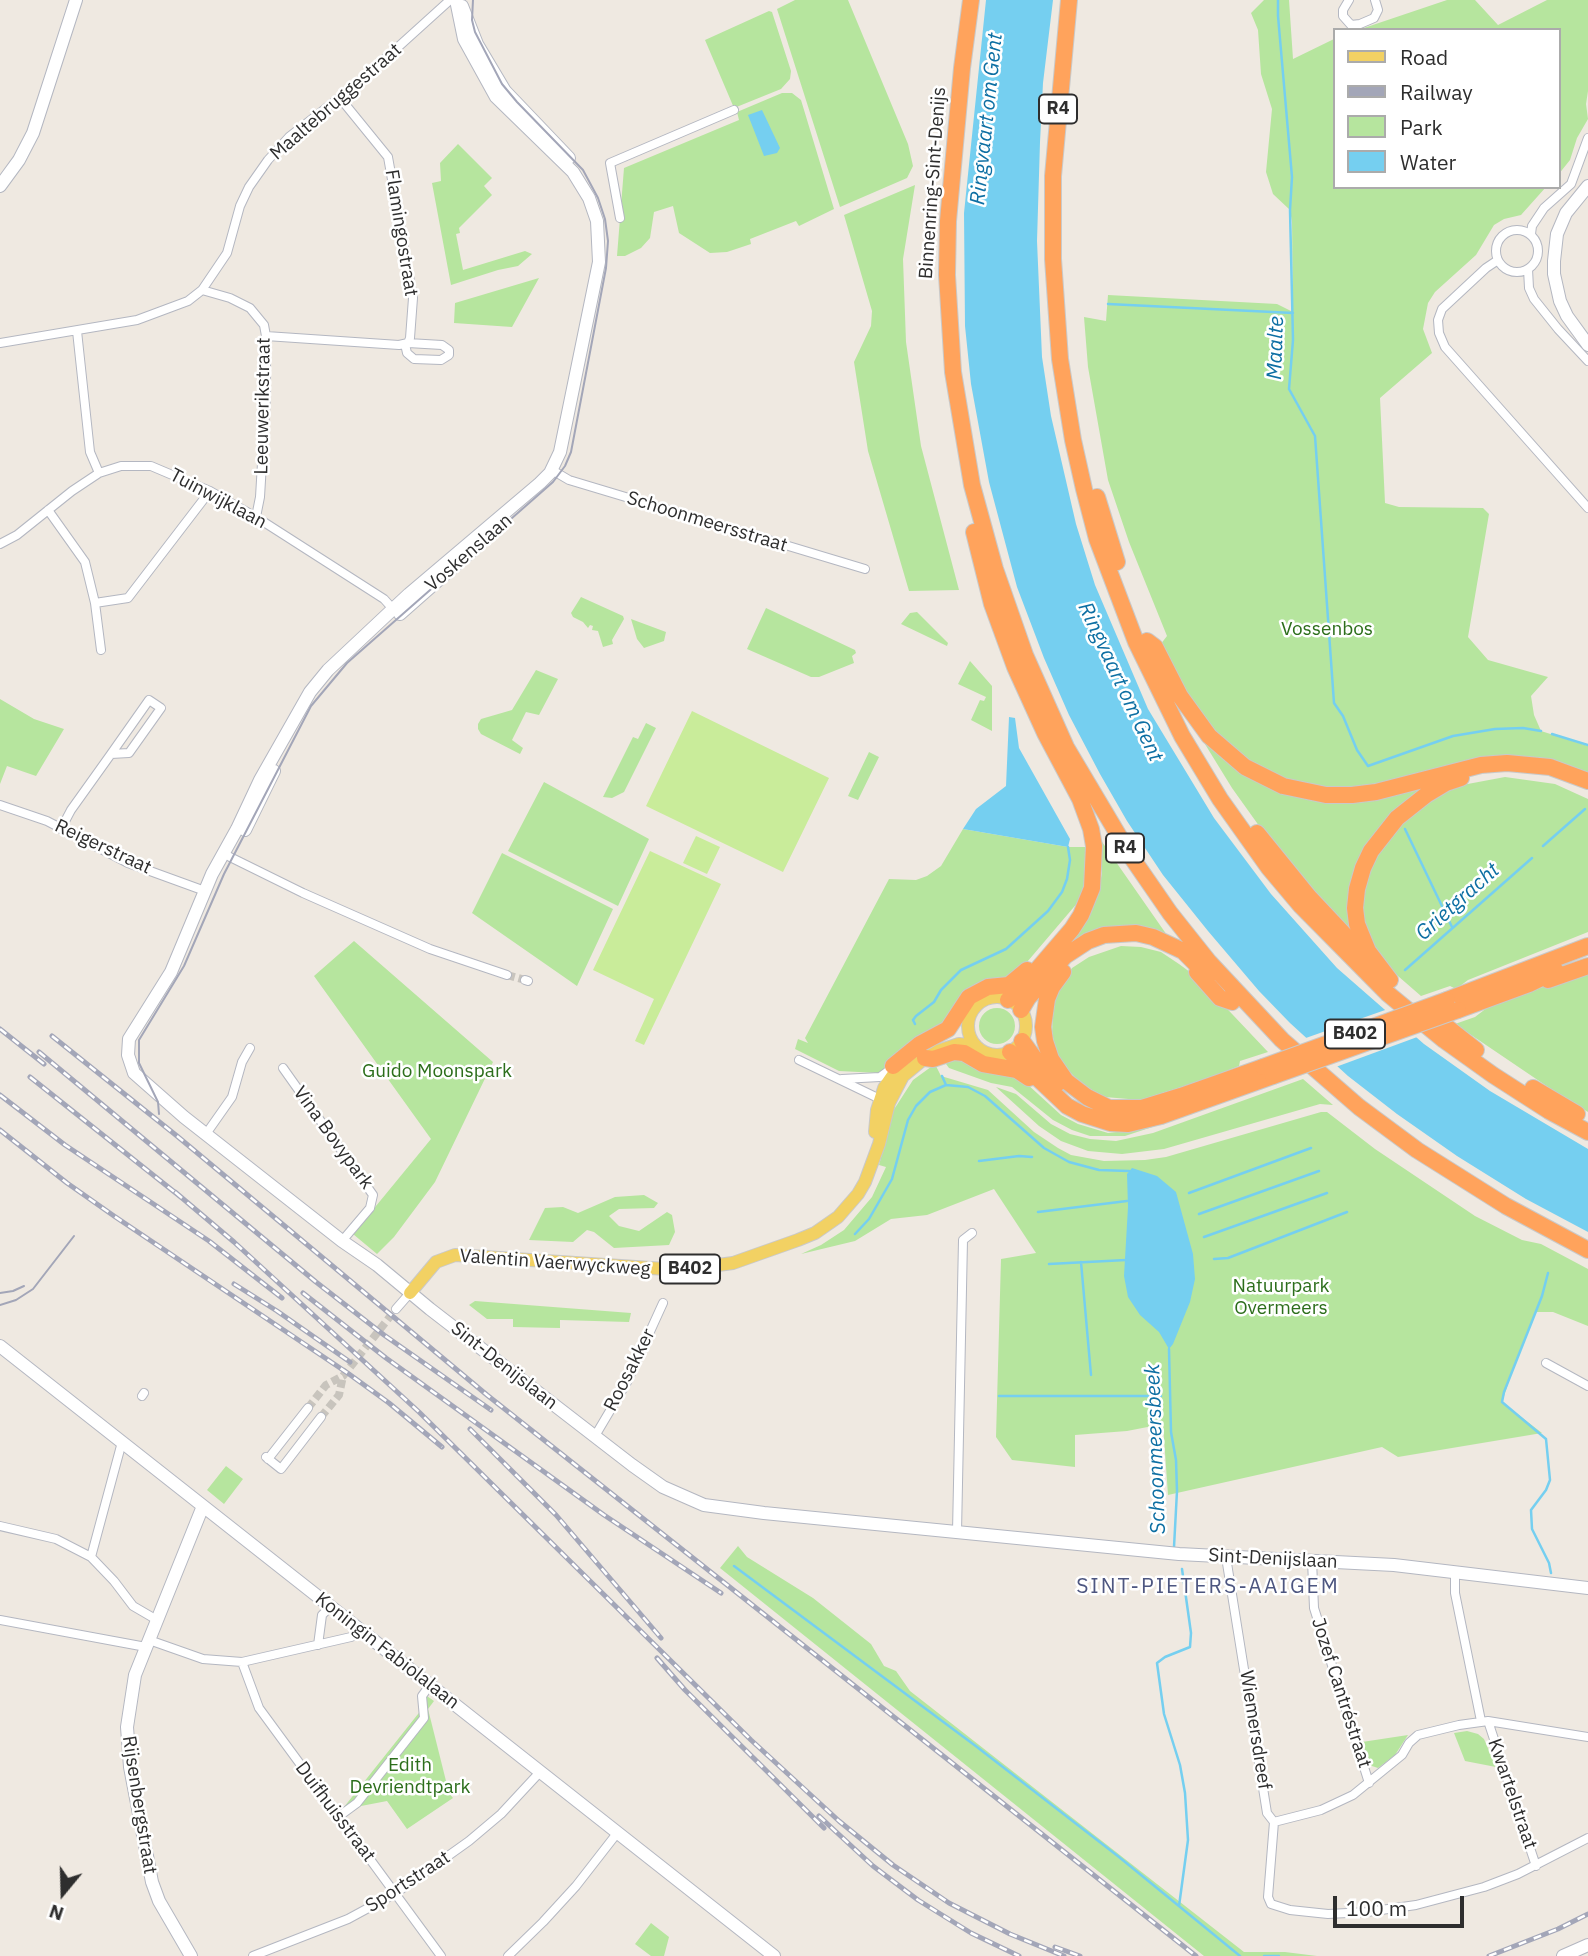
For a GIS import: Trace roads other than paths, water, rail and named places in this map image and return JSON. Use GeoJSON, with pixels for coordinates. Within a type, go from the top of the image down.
{"type":"FeatureCollection","features":[{"type":"Feature","properties":{"kind":"highway","name":"Binnenring-Sint-Denijs"},"geometry":{"type":"LineString","coordinates":[[971,0],[951,173],[947,275],[953,372],[972,485],[995,569],[1010,615],[1049,711],[1100,807],[1132,858],[1170,913],[1209,962],[1261,1018],[1327,1081],[1394,1134],[1477,1189],[1588,1250]]}},
{"type":"Feature","properties":{"kind":"highway","name":"R4"},"geometry":{"type":"LineString","coordinates":[[1069,0],[1053,187],[1053,259],[1073,440],[1102,551],[1120,603],[1159,692],[1220,799],[1269,868],[1301,906],[1387,993],[1444,1040],[1493,1076],[1588,1132]]}},
{"type":"Feature","properties":{"kind":"highway"},"geometry":{"type":"LineString","coordinates":[[1065,43],[1073,36],[1079,0]]}},
{"type":"Feature","properties":{"kind":"highway"},"geometry":{"type":"LineString","coordinates":[[1061,328],[1081,433],[1115,556],[1147,640],[1196,740],[1230,794],[1257,833],[1316,905],[1390,981],[1477,1051],[1583,1116]]}},
{"type":"Feature","properties":{"kind":"highway"},"geometry":{"type":"LineString","coordinates":[[972,485],[969,509],[992,604],[1015,667],[1045,733],[1080,799],[1094,846],[1094,874],[1086,904],[1072,929],[1018,992],[1014,1005]]}},
{"type":"Feature","properties":{"kind":"highway"},"geometry":{"type":"LineString","coordinates":[[1147,640],[1155,647],[1180,696],[1209,736],[1245,767],[1283,786],[1326,795],[1352,795],[1377,792],[1472,767],[1507,763],[1550,767],[1588,781]]}},
{"type":"Feature","properties":{"kind":"highway"},"geometry":{"type":"LineString","coordinates":[[1390,981],[1361,937],[1355,908],[1357,888],[1367,859],[1382,834],[1397,818],[1446,783],[1486,773],[1527,772],[1549,776],[1588,792]]}},
{"type":"Feature","properties":{"kind":"highway"},"geometry":{"type":"LineString","coordinates":[[1014,1005],[1028,998],[1065,956],[1088,941],[1120,933],[1153,937],[1183,951],[1255,1027],[1314,1082],[1369,1126],[1394,1134]]}},
{"type":"Feature","properties":{"kind":"highway"},"geometry":{"type":"LineString","coordinates":[[1584,951],[1581,942],[1588,939]]}},
{"type":"Feature","properties":{"kind":"highway"},"geometry":{"type":"LineString","coordinates":[[1109,1108],[1087,1097],[1066,1081],[1051,1059],[1045,1041],[1043,1027],[1047,999],[1052,986],[1068,967],[1090,951],[1104,945],[1121,941],[1154,944],[1181,958],[1220,998],[1231,1002]]}},
{"type":"Feature","properties":{"kind":"highway","name":"B402"},"geometry":{"type":"LineString","coordinates":[[1452,1005],[1529,984],[1584,951]]}},
{"type":"Feature","properties":{"kind":"highway","name":"B402"},"geometry":{"type":"LineString","coordinates":[[1010,1052],[1067,1106],[1110,1123],[1128,1124],[1161,1116],[1268,1072],[1452,1005],[1584,951]]}},
{"type":"Feature","properties":{"kind":"highway"},"geometry":{"type":"LineString","coordinates":[[897,1065],[920,1044],[948,1030],[969,997],[988,987],[1009,985],[1039,957],[1048,957]]}},
{"type":"Feature","properties":{"kind":"highway"},"geometry":{"type":"LineString","coordinates":[[1529,984],[1539,984],[1588,966]]}},
{"type":"Feature","properties":{"kind":"highway","name":"B402"},"geometry":{"type":"LineString","coordinates":[[1022,1041],[1035,1059],[1073,1096],[1099,1108],[1142,1108],[1268,1072]]}},
{"type":"Feature","properties":{"kind":"highway"},"geometry":{"type":"LineString","coordinates":[[925,1058],[933,1059],[954,1052],[964,1053],[983,1064],[1017,1070],[1038,1088],[1048,1090]]}},
{"type":"Feature","properties":{"kind":"main road","name":"B402"},"geometry":{"type":"LineString","coordinates":[[968,1025],[975,1008],[990,998],[1014,1005]]}},
{"type":"Feature","properties":{"kind":"main road"},"geometry":{"type":"LineString","coordinates":[[1010,1052],[1022,1041],[1026,1025],[1014,1005]]}},
{"type":"Feature","properties":{"kind":"main road"},"geometry":{"type":"LineString","coordinates":[[968,1025],[976,1046]]}},
{"type":"Feature","properties":{"kind":"main road","name":"Valentin Vaerwyckweg"},"geometry":{"type":"LineString","coordinates":[[410,1293],[436,1262],[455,1255],[656,1270],[705,1268],[755,1256],[815,1233],[838,1217],[865,1182],[875,1151],[884,1088],[897,1065],[923,1047],[957,1034],[968,1025]]}},
{"type":"Feature","properties":{"kind":"main road","name":"Valentin Vaerwyckweg"},"geometry":{"type":"LineString","coordinates":[[884,1101],[903,1076],[925,1058],[959,1044],[976,1046]]}},
{"type":"Feature","properties":{"kind":"main road","name":"B402"},"geometry":{"type":"LineString","coordinates":[[976,1046],[992,1055],[1010,1052]]}},
{"type":"Feature","properties":{"kind":"street"},"geometry":{"type":"LineString","coordinates":[[0,186],[19,160],[33,133],[76,0]]}},
{"type":"Feature","properties":{"kind":"street","name":"Maaltebruggestraat"},"geometry":{"type":"LineString","coordinates":[[0,343],[149,316],[188,301],[202,290],[227,253],[240,206],[257,173],[289,138],[340,98],[450,0]]}},
{"type":"Feature","properties":{"kind":"street","name":"Voskenslaan"},"geometry":{"type":"LineString","coordinates":[[145,1084],[135,1058],[137,1039],[182,965],[230,857],[298,726],[326,682],[555,472],[569,451],[604,268],[606,241],[603,220],[593,192],[580,170],[500,84],[457,0]]}},
{"type":"Feature","properties":{"kind":"street"},"geometry":{"type":"LineString","coordinates":[[1349,0],[1343,10],[1343,16],[1351,25],[1374,18],[1378,10],[1374,0]]}},
{"type":"Feature","properties":{"kind":"street","name":"Flamingostraat"},"geometry":{"type":"LineString","coordinates":[[340,98],[388,157],[413,298],[411,332],[406,343]]}},
{"type":"Feature","properties":{"kind":"street"},"geometry":{"type":"LineString","coordinates":[[620,218],[610,163],[734,110]]}},
{"type":"Feature","properties":{"kind":"street"},"geometry":{"type":"LineString","coordinates":[[1531,234],[1517,229],[1504,234],[1496,246],[1498,260],[1508,270],[1514,272],[1528,269],[1537,259],[1538,246],[1531,234],[1532,226],[1544,208],[1571,184],[1588,138]]}},
{"type":"Feature","properties":{"kind":"street"},"geometry":{"type":"LineString","coordinates":[[1588,186],[1566,213],[1557,234],[1554,274],[1560,301],[1567,316],[1588,345]]}},
{"type":"Feature","properties":{"kind":"street"},"geometry":{"type":"LineString","coordinates":[[1498,260],[1477,275],[1442,309],[1438,320],[1438,333],[1445,347],[1588,508]]}},
{"type":"Feature","properties":{"kind":"street"},"geometry":{"type":"LineString","coordinates":[[1528,269],[1529,288],[1534,299],[1588,361]]}},
{"type":"Feature","properties":{"kind":"street","name":"Leeuwerikstraat"},"geometry":{"type":"LineString","coordinates":[[202,290],[230,298],[250,308],[264,325],[266,336],[261,484],[256,517]]}},
{"type":"Feature","properties":{"kind":"street"},"geometry":{"type":"LineString","coordinates":[[77,331],[90,452],[99,473]]}},
{"type":"Feature","properties":{"kind":"street"},"geometry":{"type":"LineString","coordinates":[[266,336],[406,343],[442,345],[449,350],[449,355],[441,360],[414,359],[407,353],[406,343]]}},
{"type":"Feature","properties":{"kind":"street","name":"Tuinwijklaan"},"geometry":{"type":"LineString","coordinates":[[0,544],[17,535],[99,473],[121,466],[151,466],[210,491],[256,517],[384,599],[393,609]]}},
{"type":"Feature","properties":{"kind":"street","name":"Voskenslaan"},"geometry":{"type":"LineString","coordinates":[[128,1048],[135,1027],[171,972],[205,891],[253,794],[310,692],[328,670],[454,554],[555,472]]}},
{"type":"Feature","properties":{"kind":"street","name":"Schoonmeersstraat"},"geometry":{"type":"LineString","coordinates":[[555,472],[569,480],[864,569]]}},
{"type":"Feature","properties":{"kind":"street"},"geometry":{"type":"LineString","coordinates":[[95,603],[128,598],[210,491]]}},
{"type":"Feature","properties":{"kind":"street"},"geometry":{"type":"LineString","coordinates":[[48,510],[85,562],[95,603],[101,650]]}},
{"type":"Feature","properties":{"kind":"street"},"geometry":{"type":"LineString","coordinates":[[61,829],[71,810],[149,700],[161,708],[129,753],[111,754]]}},
{"type":"Feature","properties":{"kind":"street","name":"Reigerstraat"},"geometry":{"type":"LineString","coordinates":[[0,805],[47,821],[128,863],[205,891]]}},
{"type":"Feature","properties":{"kind":"street"},"geometry":{"type":"LineString","coordinates":[[230,857],[303,893],[430,948],[507,975]]}},
{"type":"Feature","properties":{"kind":"street","name":"Sint-Denijslaan"},"geometry":{"type":"LineString","coordinates":[[128,1048],[130,1067],[145,1084],[206,1134],[663,1487],[704,1504],[754,1512],[1179,1554],[1374,1563],[1588,1588]]}},
{"type":"Feature","properties":{"kind":"street"},"geometry":{"type":"LineString","coordinates":[[206,1134],[232,1097],[242,1062],[250,1048]]}},
{"type":"Feature","properties":{"kind":"street","name":"Valentin Vaerwyckweg"},"geometry":{"type":"LineString","coordinates":[[799,1060],[884,1101]]}},
{"type":"Feature","properties":{"kind":"street","name":"Valentin Vaerwyckweg"},"geometry":{"type":"LineString","coordinates":[[839,1079],[880,1077],[897,1065]]}},
{"type":"Feature","properties":{"kind":"street","name":"Vina Bovypark"},"geometry":{"type":"LineString","coordinates":[[283,1068],[373,1195],[372,1205],[342,1241]]}},
{"type":"Feature","properties":{"kind":"street"},"geometry":{"type":"LineString","coordinates":[[956,1233],[963,1240],[957,1532]]}},
{"type":"Feature","properties":{"kind":"street"},"geometry":{"type":"LineString","coordinates":[[963,1240],[972,1233]]}},
{"type":"Feature","properties":{"kind":"street"},"geometry":{"type":"LineString","coordinates":[[396,1310],[410,1293]]}},
{"type":"Feature","properties":{"kind":"street","name":"Roosakker"},"geometry":{"type":"LineString","coordinates":[[595,1436],[627,1382],[663,1303]]}},
{"type":"Feature","properties":{"kind":"street","name":"Koningin Fabiolalaan"},"geometry":{"type":"LineString","coordinates":[[0,1346],[774,1956]]}},
{"type":"Feature","properties":{"kind":"street"},"geometry":{"type":"LineString","coordinates":[[1546,1363],[1588,1386]]}},
{"type":"Feature","properties":{"kind":"street"},"geometry":{"type":"LineString","coordinates":[[308,1408],[267,1458],[281,1469],[321,1418]]}},
{"type":"Feature","properties":{"kind":"street"},"geometry":{"type":"LineString","coordinates":[[91,1557],[122,1442]]}},
{"type":"Feature","properties":{"kind":"street","name":"Rijsenbergstraat"},"geometry":{"type":"LineString","coordinates":[[191,1956],[155,1891],[127,1746],[128,1708],[135,1675],[203,1506]]}},
{"type":"Feature","properties":{"kind":"street"},"geometry":{"type":"LineString","coordinates":[[0,1526],[56,1539],[91,1557],[133,1606],[157,1620]]}},
{"type":"Feature","properties":{"kind":"street","name":"Wiemersdreef"},"geometry":{"type":"LineString","coordinates":[[1226,1557],[1267,1813],[1274,1822],[1269,1901],[1280,1908],[1312,1913],[1347,1914],[1392,1909],[1484,1887],[1536,1866]]}},
{"type":"Feature","properties":{"kind":"street","name":"Jozef Cantréstraat"},"geometry":{"type":"LineString","coordinates":[[1312,1560],[1314,1608],[1369,1783]]}},
{"type":"Feature","properties":{"kind":"street","name":"Kwartelstraat"},"geometry":{"type":"LineString","coordinates":[[1455,1573],[1455,1593],[1484,1721],[1536,1866]]}},
{"type":"Feature","properties":{"kind":"street"},"geometry":{"type":"LineString","coordinates":[[318,1645],[322,1615],[330,1606]]}},
{"type":"Feature","properties":{"kind":"street"},"geometry":{"type":"LineString","coordinates":[[0,1620],[148,1644],[203,1659],[242,1662],[362,1632]]}},
{"type":"Feature","properties":{"kind":"street","name":"Duifhuisstraat"},"geometry":{"type":"LineString","coordinates":[[242,1662],[259,1708],[441,1956]]}},
{"type":"Feature","properties":{"kind":"street"},"geometry":{"type":"LineString","coordinates":[[338,1816],[357,1803],[424,1718],[422,1696],[430,1685]]}},
{"type":"Feature","properties":{"kind":"street"},"geometry":{"type":"LineString","coordinates":[[1274,1822],[1337,1803],[1369,1783],[1402,1755],[1418,1735],[1484,1721],[1588,1737]]}},
{"type":"Feature","properties":{"kind":"street","name":"Sportstraat"},"geometry":{"type":"LineString","coordinates":[[253,1956],[348,1919],[396,1893],[469,1841],[501,1814],[541,1772]]}},
{"type":"Feature","properties":{"kind":"street"},"geometry":{"type":"LineString","coordinates":[[509,1956],[576,1886],[618,1832]]}},
{"type":"Feature","properties":{"kind":"street"},"geometry":{"type":"LineString","coordinates":[[1536,1866],[1588,1838]]}},
{"type":"Feature","properties":{"kind":"street"},"geometry":{"type":"LineString","coordinates":[[1563,1956],[1588,1945]]}},
{"type":"Feature","properties":{"kind":"water","name":"Ringvaart om Gent"},"geometry":{"type":"Polygon","coordinates":[[[986,0],[1053,0],[1043,83],[1040,142],[1037,241],[1042,357],[1051,416],[1076,524],[1095,585],[1148,709],[1214,818],[1271,894],[1337,968],[1424,1044],[1490,1091],[1588,1149],[1588,1232],[1526,1199],[1397,1114],[1348,1076],[1290,1023],[1259,991],[1163,875],[1127,821],[1069,715],[1017,587],[989,482],[971,384],[965,326],[964,213],[986,0]]]}},
{"type":"Feature","properties":{"kind":"water"},"geometry":{"type":"Polygon","coordinates":[[[762,110],[780,148],[777,153],[764,156],[748,115],[762,110]]]}},
{"type":"Feature","properties":{"kind":"water"},"geometry":{"type":"Polygon","coordinates":[[[1009,717],[1015,718],[1019,748],[1070,839],[1068,847],[963,829],[976,809],[1006,786],[1009,717]]]}},
{"type":"Feature","properties":{"kind":"water"},"geometry":{"type":"Polygon","coordinates":[[[1132,1168],[1157,1176],[1176,1192],[1193,1254],[1195,1279],[1190,1302],[1169,1349],[1159,1332],[1140,1315],[1128,1297],[1124,1276],[1127,1174],[1132,1168]]]}},
{"type":"Feature","properties":{"kind":"waterway","name":"Maalte"},"geometry":{"type":"LineString","coordinates":[[1278,0],[1292,177],[1290,210],[1293,340],[1289,389],[1315,436],[1334,703],[1368,766],[1453,736],[1495,729],[1523,728],[1541,731]]}},
{"type":"Feature","properties":{"kind":"waterway"},"geometry":{"type":"LineString","coordinates":[[1108,304],[1293,313]]}},
{"type":"Feature","properties":{"kind":"waterway"},"geometry":{"type":"LineString","coordinates":[[1552,734],[1588,745]]}},
{"type":"Feature","properties":{"kind":"waterway","name":"Grietgracht"},"geometry":{"type":"LineString","coordinates":[[1543,846],[1585,809]]}},
{"type":"Feature","properties":{"kind":"waterway","name":"Maalte"},"geometry":{"type":"LineString","coordinates":[[1405,829],[1452,927]]}},
{"type":"Feature","properties":{"kind":"waterway","name":"Schoonmeersbeek"},"geometry":{"type":"LineString","coordinates":[[915,1024],[913,1020],[916,1016],[934,1002],[941,990],[961,970],[1006,949],[1048,911],[1062,892],[1067,879],[1070,860],[1068,847]]}},
{"type":"Feature","properties":{"kind":"waterway","name":"Grietgracht"},"geometry":{"type":"LineString","coordinates":[[1405,970],[1532,858]]}},
{"type":"Feature","properties":{"kind":"waterway","name":"Schoonmeersbeek"},"geometry":{"type":"LineString","coordinates":[[942,1076],[946,1085]]}},
{"type":"Feature","properties":{"kind":"waterway","name":"Schoonmeersbeek"},"geometry":{"type":"LineString","coordinates":[[855,1234],[869,1219],[892,1179],[908,1120],[916,1106],[930,1092],[946,1085],[968,1087],[985,1096],[1044,1148],[1069,1162],[1099,1170],[1129,1171]]}},
{"type":"Feature","properties":{"kind":"waterway"},"geometry":{"type":"LineString","coordinates":[[1189,1193],[1311,1148]]}},
{"type":"Feature","properties":{"kind":"waterway"},"geometry":{"type":"LineString","coordinates":[[979,1161],[1032,1157]]}},
{"type":"Feature","properties":{"kind":"waterway"},"geometry":{"type":"LineString","coordinates":[[1199,1214],[1319,1171]]}},
{"type":"Feature","properties":{"kind":"waterway"},"geometry":{"type":"LineString","coordinates":[[1204,1237],[1327,1193]]}},
{"type":"Feature","properties":{"kind":"waterway"},"geometry":{"type":"LineString","coordinates":[[1038,1212],[1127,1201]]}},
{"type":"Feature","properties":{"kind":"waterway"},"geometry":{"type":"LineString","coordinates":[[1214,1259],[1228,1258],[1347,1212]]}},
{"type":"Feature","properties":{"kind":"waterway"},"geometry":{"type":"LineString","coordinates":[[1049,1264],[1126,1260]]}},
{"type":"Feature","properties":{"kind":"waterway"},"geometry":{"type":"LineString","coordinates":[[1081,1262],[1091,1375]]}},
{"type":"Feature","properties":{"kind":"waterway"},"geometry":{"type":"LineString","coordinates":[[1548,1273],[1502,1402],[1546,1439],[1550,1480],[1531,1510],[1532,1529],[1549,1563],[1551,1573]]}},
{"type":"Feature","properties":{"kind":"waterway","name":"Schoonmeersbeek"},"geometry":{"type":"LineString","coordinates":[[1169,1349],[1171,1432],[1176,1460],[1177,1491],[1174,1547]]}},
{"type":"Feature","properties":{"kind":"waterway"},"geometry":{"type":"LineString","coordinates":[[999,1396],[1161,1396]]}},
{"type":"Feature","properties":{"kind":"waterway"},"geometry":{"type":"LineString","coordinates":[[734,1566],[977,1747],[1119,1857],[1240,1956]]}},
{"type":"Feature","properties":{"kind":"waterway","name":"Schoonmeersbeek"},"geometry":{"type":"LineString","coordinates":[[1179,1906],[1188,1840],[1185,1793],[1180,1765],[1164,1714],[1157,1663],[1190,1647],[1191,1633],[1182,1569]]}},
{"type":"Feature","properties":{"kind":"waterway","name":"Schoonmeersbeek"},"geometry":{"type":"LineString","coordinates":[[1264,1956],[1279,1956]]}},
{"type":"Feature","properties":{"kind":"tunnel"},"geometry":{"type":"LineString","coordinates":[[507,975],[525,980]]}},
{"type":"Feature","properties":{"kind":"tunnel"},"geometry":{"type":"LineString","coordinates":[[308,1408],[326,1385],[343,1376],[396,1309]]}},
{"type":"Feature","properties":{"kind":"tunnel"},"geometry":{"type":"LineString","coordinates":[[321,1417],[339,1395],[343,1376]]}},
{"type":"Feature","properties":{"kind":"tram line"},"geometry":{"type":"LineString","coordinates":[[159,1114],[158,1102],[139,1063],[139,1040],[184,966],[224,874],[311,706],[347,663],[553,482],[571,452],[606,268],[608,241],[605,219],[598,198],[583,170],[502,84],[475,32],[472,20],[473,0]]}},
{"type":"Feature","properties":{"kind":"tram line"},"geometry":{"type":"LineString","coordinates":[[0,1305],[16,1300],[33,1289],[74,1236]]}},
{"type":"Feature","properties":{"kind":"tram line"},"geometry":{"type":"LineString","coordinates":[[0,1293],[24,1286]]}},
{"type":"Feature","properties":{"kind":"railway"},"geometry":{"type":"LineString","coordinates":[[0,1029],[44,1064]]}},
{"type":"Feature","properties":{"kind":"railway"},"geometry":{"type":"LineString","coordinates":[[52,1036],[177,1136],[487,1395],[1196,1956]]}},
{"type":"Feature","properties":{"kind":"railway"},"geometry":{"type":"LineString","coordinates":[[39,1052],[316,1282],[384,1335],[491,1410]]}},
{"type":"Feature","properties":{"kind":"railway"},"geometry":{"type":"LineString","coordinates":[[30,1077],[182,1198]]}},
{"type":"Feature","properties":{"kind":"railway"},"geometry":{"type":"LineString","coordinates":[[0,1095],[65,1145],[209,1241],[282,1298]]}},
{"type":"Feature","properties":{"kind":"railway"},"geometry":{"type":"LineString","coordinates":[[0,1130],[114,1216],[349,1374],[442,1447]]}},
{"type":"Feature","properties":{"kind":"railway"},"geometry":{"type":"LineString","coordinates":[[175,1192],[234,1242],[419,1412],[751,1740],[839,1821],[893,1865],[949,1903],[1010,1934],[1064,1956]]}},
{"type":"Feature","properties":{"kind":"railway"},"geometry":{"type":"LineString","coordinates":[[234,1284],[350,1362]]}},
{"type":"Feature","properties":{"kind":"railway"},"geometry":{"type":"LineString","coordinates":[[303,1293],[386,1358],[604,1515],[721,1593]]}},
{"type":"Feature","properties":{"kind":"railway"},"geometry":{"type":"LineString","coordinates":[[470,1429],[556,1515],[661,1638]]}},
{"type":"Feature","properties":{"kind":"railway"},"geometry":{"type":"LineString","coordinates":[[657,1658],[685,1690],[824,1828]]}},
{"type":"Feature","properties":{"kind":"railway"},"geometry":{"type":"LineString","coordinates":[[819,1816],[873,1866],[918,1900],[971,1933],[1019,1956]]}},
{"type":"Feature","properties":{"kind":"railway"},"geometry":{"type":"LineString","coordinates":[[1489,1956],[1588,1914]]}},
{"type":"Feature","properties":{"kind":"railway"},"geometry":{"type":"LineString","coordinates":[[1055,1947],[1080,1956]]}},
{"type":"Feature","properties":{"kind":"district","name":"SINT-PIETERS-AAIGEM"},"geometry":{"type":"Point","coordinates":[1208,1587]}},
{"type":"Feature","properties":{"kind":"park label","name":"Vossenbos"},"geometry":{"type":"Point","coordinates":[1327,630]}},
{"type":"Feature","properties":{"kind":"park label","name":"Guido Moonspark"},"geometry":{"type":"Point","coordinates":[437,1072]}},
{"type":"Feature","properties":{"kind":"park label","name":"Natuurpark Overmeers"},"geometry":{"type":"Point","coordinates":[1281,1298]}},
{"type":"Feature","properties":{"kind":"park label","name":"Edith Devriendtpark"},"geometry":{"type":"Point","coordinates":[410,1777]}}]}
